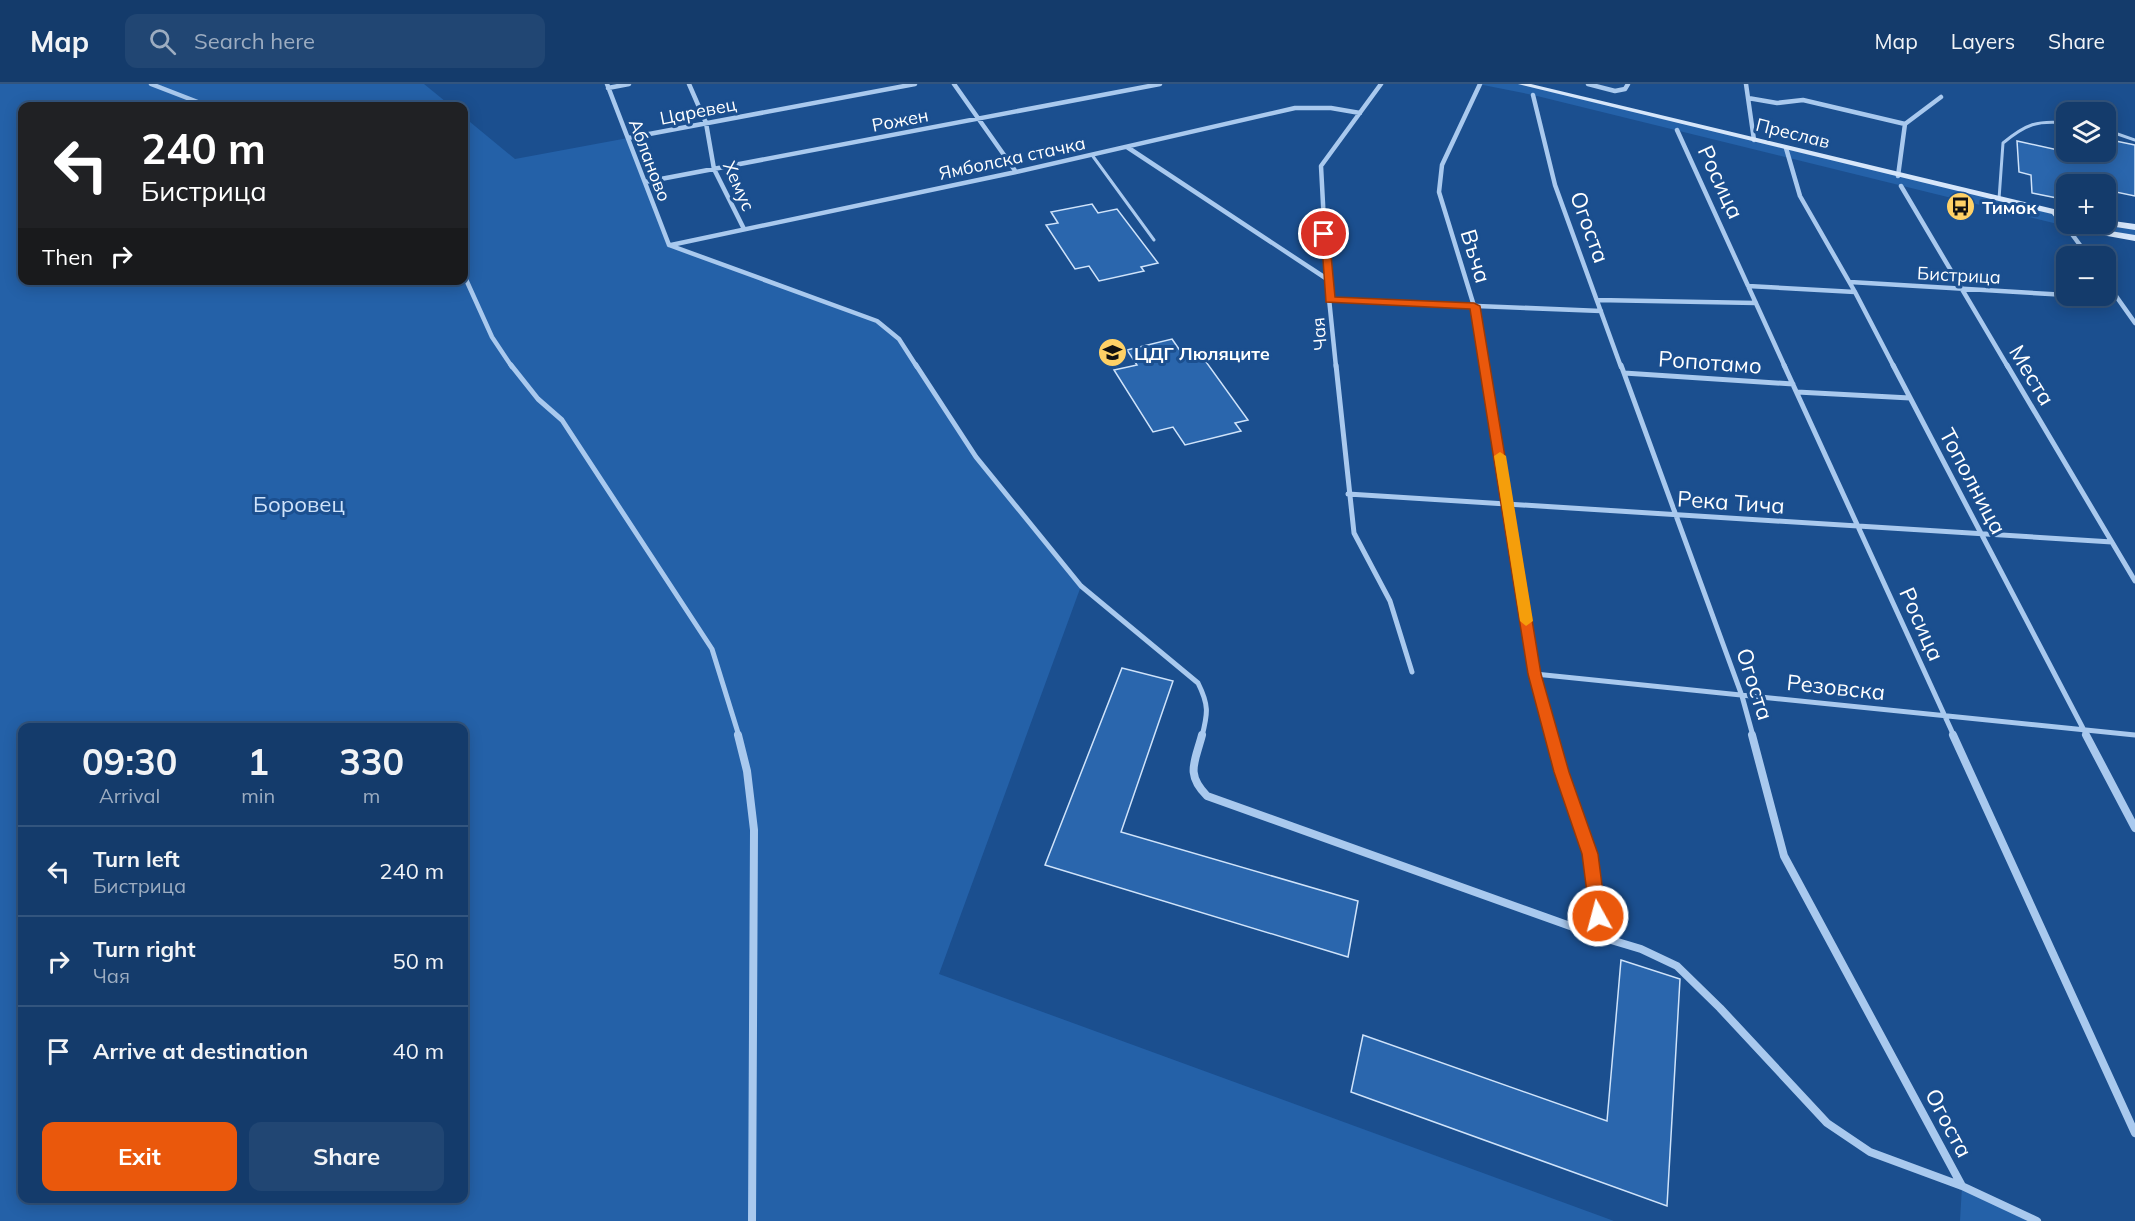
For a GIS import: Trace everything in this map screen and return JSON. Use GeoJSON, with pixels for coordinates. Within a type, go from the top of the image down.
{"type":"FeatureCollection","features":[{"type":"Feature","properties":{"kind":"main road","name":"Преслав"},"geometry":{"type":"LineString","coordinates":[[1522,84],[2055,212]]}},
{"type":"Feature","properties":{"kind":"main road"},"geometry":{"type":"LineString","coordinates":[[2116,224],[2135,227]]}},
{"type":"Feature","properties":{"kind":"main road"},"geometry":{"type":"LineString","coordinates":[[2112,234],[2135,238]]}},
{"type":"Feature","properties":{"kind":"street"},"geometry":{"type":"LineString","coordinates":[[151,84],[198,102]]}},
{"type":"Feature","properties":{"kind":"street"},"geometry":{"type":"LineString","coordinates":[[608,86],[629,84]]}},
{"type":"Feature","properties":{"kind":"street","name":"Хемус"},"geometry":{"type":"LineString","coordinates":[[689,84],[706,123],[714,169],[744,230]]}},
{"type":"Feature","properties":{"kind":"street","name":"Царевец"},"geometry":{"type":"LineString","coordinates":[[628,138],[915,84]]}},
{"type":"Feature","properties":{"kind":"street"},"geometry":{"type":"LineString","coordinates":[[954,84],[1016,172]]}},
{"type":"Feature","properties":{"kind":"street","name":"Рожен"},"geometry":{"type":"LineString","coordinates":[[645,182],[1160,84]]}},
{"type":"Feature","properties":{"kind":"street","name":"Чая"},"geometry":{"type":"LineString","coordinates":[[1381,84],[1321,166],[1327,279],[1348,494],[1354,532],[1390,601],[1412,672]]}},
{"type":"Feature","properties":{"kind":"street","name":"Въча"},"geometry":{"type":"LineString","coordinates":[[1480,84],[1442,165],[1439,192],[1474,306],[1534,674],[1562,772],[1590,854],[1600,937]]}},
{"type":"Feature","properties":{"kind":"street"},"geometry":{"type":"LineString","coordinates":[[1588,84],[1615,91],[1625,89],[1628,84]]}},
{"type":"Feature","properties":{"kind":"street"},"geometry":{"type":"LineString","coordinates":[[1746,84],[1754,140]]}},
{"type":"Feature","properties":{"kind":"street","name":"Абланово"},"geometry":{"type":"LineString","coordinates":[[608,86],[669,245]]}},
{"type":"Feature","properties":{"kind":"street","name":"Огоста"},"geometry":{"type":"LineString","coordinates":[[1533,94],[1555,185],[1742,696],[1784,856],[1962,1186],[2037,1221]]}},
{"type":"Feature","properties":{"kind":"street"},"geometry":{"type":"LineString","coordinates":[[1898,176],[1905,124],[1941,97]]}},
{"type":"Feature","properties":{"kind":"street"},"geometry":{"type":"LineString","coordinates":[[1748,98],[1777,103],[1803,100],[1905,124]]}},
{"type":"Feature","properties":{"kind":"street","name":"Ямболска стачка"},"geometry":{"type":"LineString","coordinates":[[669,245],[1016,172],[1295,108],[1332,108],[1360,113]]}},
{"type":"Feature","properties":{"kind":"street","name":"Росица"},"geometry":{"type":"LineString","coordinates":[[1677,130],[2135,1133]]}},
{"type":"Feature","properties":{"kind":"street"},"geometry":{"type":"LineString","coordinates":[[1127,147],[1327,279]]}},
{"type":"Feature","properties":{"kind":"street","name":"Тополница"},"geometry":{"type":"LineString","coordinates":[[1786,148],[1800,195],[1855,291],[2135,828]]}},
{"type":"Feature","properties":{"kind":"street","name":"Места"},"geometry":{"type":"LineString","coordinates":[[1901,186],[2135,581]]}},
{"type":"Feature","properties":{"kind":"street"},"geometry":{"type":"LineString","coordinates":[[669,245],[877,321],[899,339],[976,457],[1082,586],[1198,683],[1206,697],[1208,713],[1192,775],[1197,786],[1207,796],[1600,937],[1641,949],[1677,966],[1720,1008],[1827,1123],[1870,1152],[1962,1186]]}},
{"type":"Feature","properties":{"kind":"street","name":"Бистрица"},"geometry":{"type":"LineString","coordinates":[[1850,282],[2056,294]]}},
{"type":"Feature","properties":{"kind":"street"},"geometry":{"type":"LineString","coordinates":[[468,284],[492,337],[514,370],[538,399],[562,420],[712,649],[733,713],[747,771],[754,830],[752,1221]]}},
{"type":"Feature","properties":{"kind":"street"},"geometry":{"type":"LineString","coordinates":[[1748,286],[1855,291]]}},
{"type":"Feature","properties":{"kind":"street"},"geometry":{"type":"LineString","coordinates":[[2117,298],[2135,322]]}},
{"type":"Feature","properties":{"kind":"street"},"geometry":{"type":"LineString","coordinates":[[1330,300],[1601,311]]}},
{"type":"Feature","properties":{"kind":"street"},"geometry":{"type":"LineString","coordinates":[[1597,300],[1756,303]]}},
{"type":"Feature","properties":{"kind":"street","name":"Ропотамо"},"geometry":{"type":"LineString","coordinates":[[1624,373],[1793,384]]}},
{"type":"Feature","properties":{"kind":"street"},"geometry":{"type":"LineString","coordinates":[[1797,392],[1910,398]]}},
{"type":"Feature","properties":{"kind":"street","name":"Река Тича"},"geometry":{"type":"LineString","coordinates":[[1348,494],[2112,542]]}},
{"type":"Feature","properties":{"kind":"street","name":"Резовска"},"geometry":{"type":"LineString","coordinates":[[1534,674],[2135,735]]}},
{"type":"Feature","properties":{"kind":"lane"},"geometry":{"type":"LineString","coordinates":[[1999,199],[2003,143],[2026,124],[2056,122]]}},
{"type":"Feature","properties":{"kind":"lane"},"geometry":{"type":"LineString","coordinates":[[2116,133],[2135,140]]}},
{"type":"Feature","properties":{"kind":"lane"},"geometry":{"type":"LineString","coordinates":[[1092,155],[1154,240]]}},
{"type":"Feature","properties":{"kind":"green space","name":"Боровец"},"geometry":{"type":"Polygon","coordinates":[[[0,84],[424,84],[446,102],[18,102],[18,285],[468,285],[468,120],[515,159],[628,138],[669,245],[877,321],[899,339],[976,457],[1081,586],[939,974],[1614,1221],[0,1221],[0,84]]]}},
{"type":"Feature","properties":{"kind":"green space"},"geometry":{"type":"Polygon","coordinates":[[[1478,84],[1522,84],[2056,212],[2056,224],[1533,95],[1478,84]]]}},
{"type":"Feature","properties":{"kind":"green space"},"geometry":{"type":"Polygon","coordinates":[[[2116,225],[2135,227],[2135,238],[2112,234],[2116,234],[2116,225]]]}},
{"type":"Feature","properties":{"kind":"green space"},"geometry":{"type":"Polygon","coordinates":[[[1962,1186],[2037,1221],[1960,1221],[1962,1186]]]}},
{"type":"Feature","properties":{"kind":"building"},"geometry":{"type":"Polygon","coordinates":[[[2017,141],[2056,150],[2056,162],[2116,162],[2116,141],[2135,145],[2135,196],[2116,192],[2116,174],[2056,174],[2056,198],[2032,193],[2031,175],[2019,172],[2017,141]]]}},
{"type":"Feature","properties":{"kind":"building"},"geometry":{"type":"Polygon","coordinates":[[[1092,204],[1098,213],[1117,209],[1158,263],[1141,267],[1144,271],[1099,281],[1089,266],[1075,269],[1046,225],[1058,223],[1051,212],[1092,204]]]}},
{"type":"Feature","properties":{"kind":"building"},"geometry":{"type":"Polygon","coordinates":[[[1172,339],[1183,355],[1199,352],[1248,420],[1235,423],[1241,431],[1185,445],[1173,427],[1153,432],[1114,370],[1137,365],[1127,350],[1172,339]]]}},
{"type":"Feature","properties":{"kind":"building"},"geometry":{"type":"Polygon","coordinates":[[[1122,668],[1173,681],[1121,832],[1358,901],[1348,957],[1045,865],[1122,668]]]}},
{"type":"Feature","properties":{"kind":"building"},"geometry":{"type":"Polygon","coordinates":[[[1621,960],[1680,979],[1667,1206],[1351,1092],[1363,1035],[1607,1121],[1621,960]]]}},
{"type":"Feature","properties":{"kind":"slow traffic"},"geometry":{"type":"LineString","coordinates":[[1500,456],[1526,621]]}},
{"type":"Feature","properties":{"kind":"place","name":"Тимок"},"geometry":{"type":"Point","coordinates":[1961,207]}},
{"type":"Feature","properties":{"kind":"place","name":"ЦДГ Люляците"},"geometry":{"type":"Point","coordinates":[1113,353]}},
{"type":"Feature","properties":{"kind":"route"},"geometry":{"type":"LineString","coordinates":[[1324,234],[1330,300],[1474,306],[1534,674],[1562,772],[1590,854],[1598,916]]}}]}
